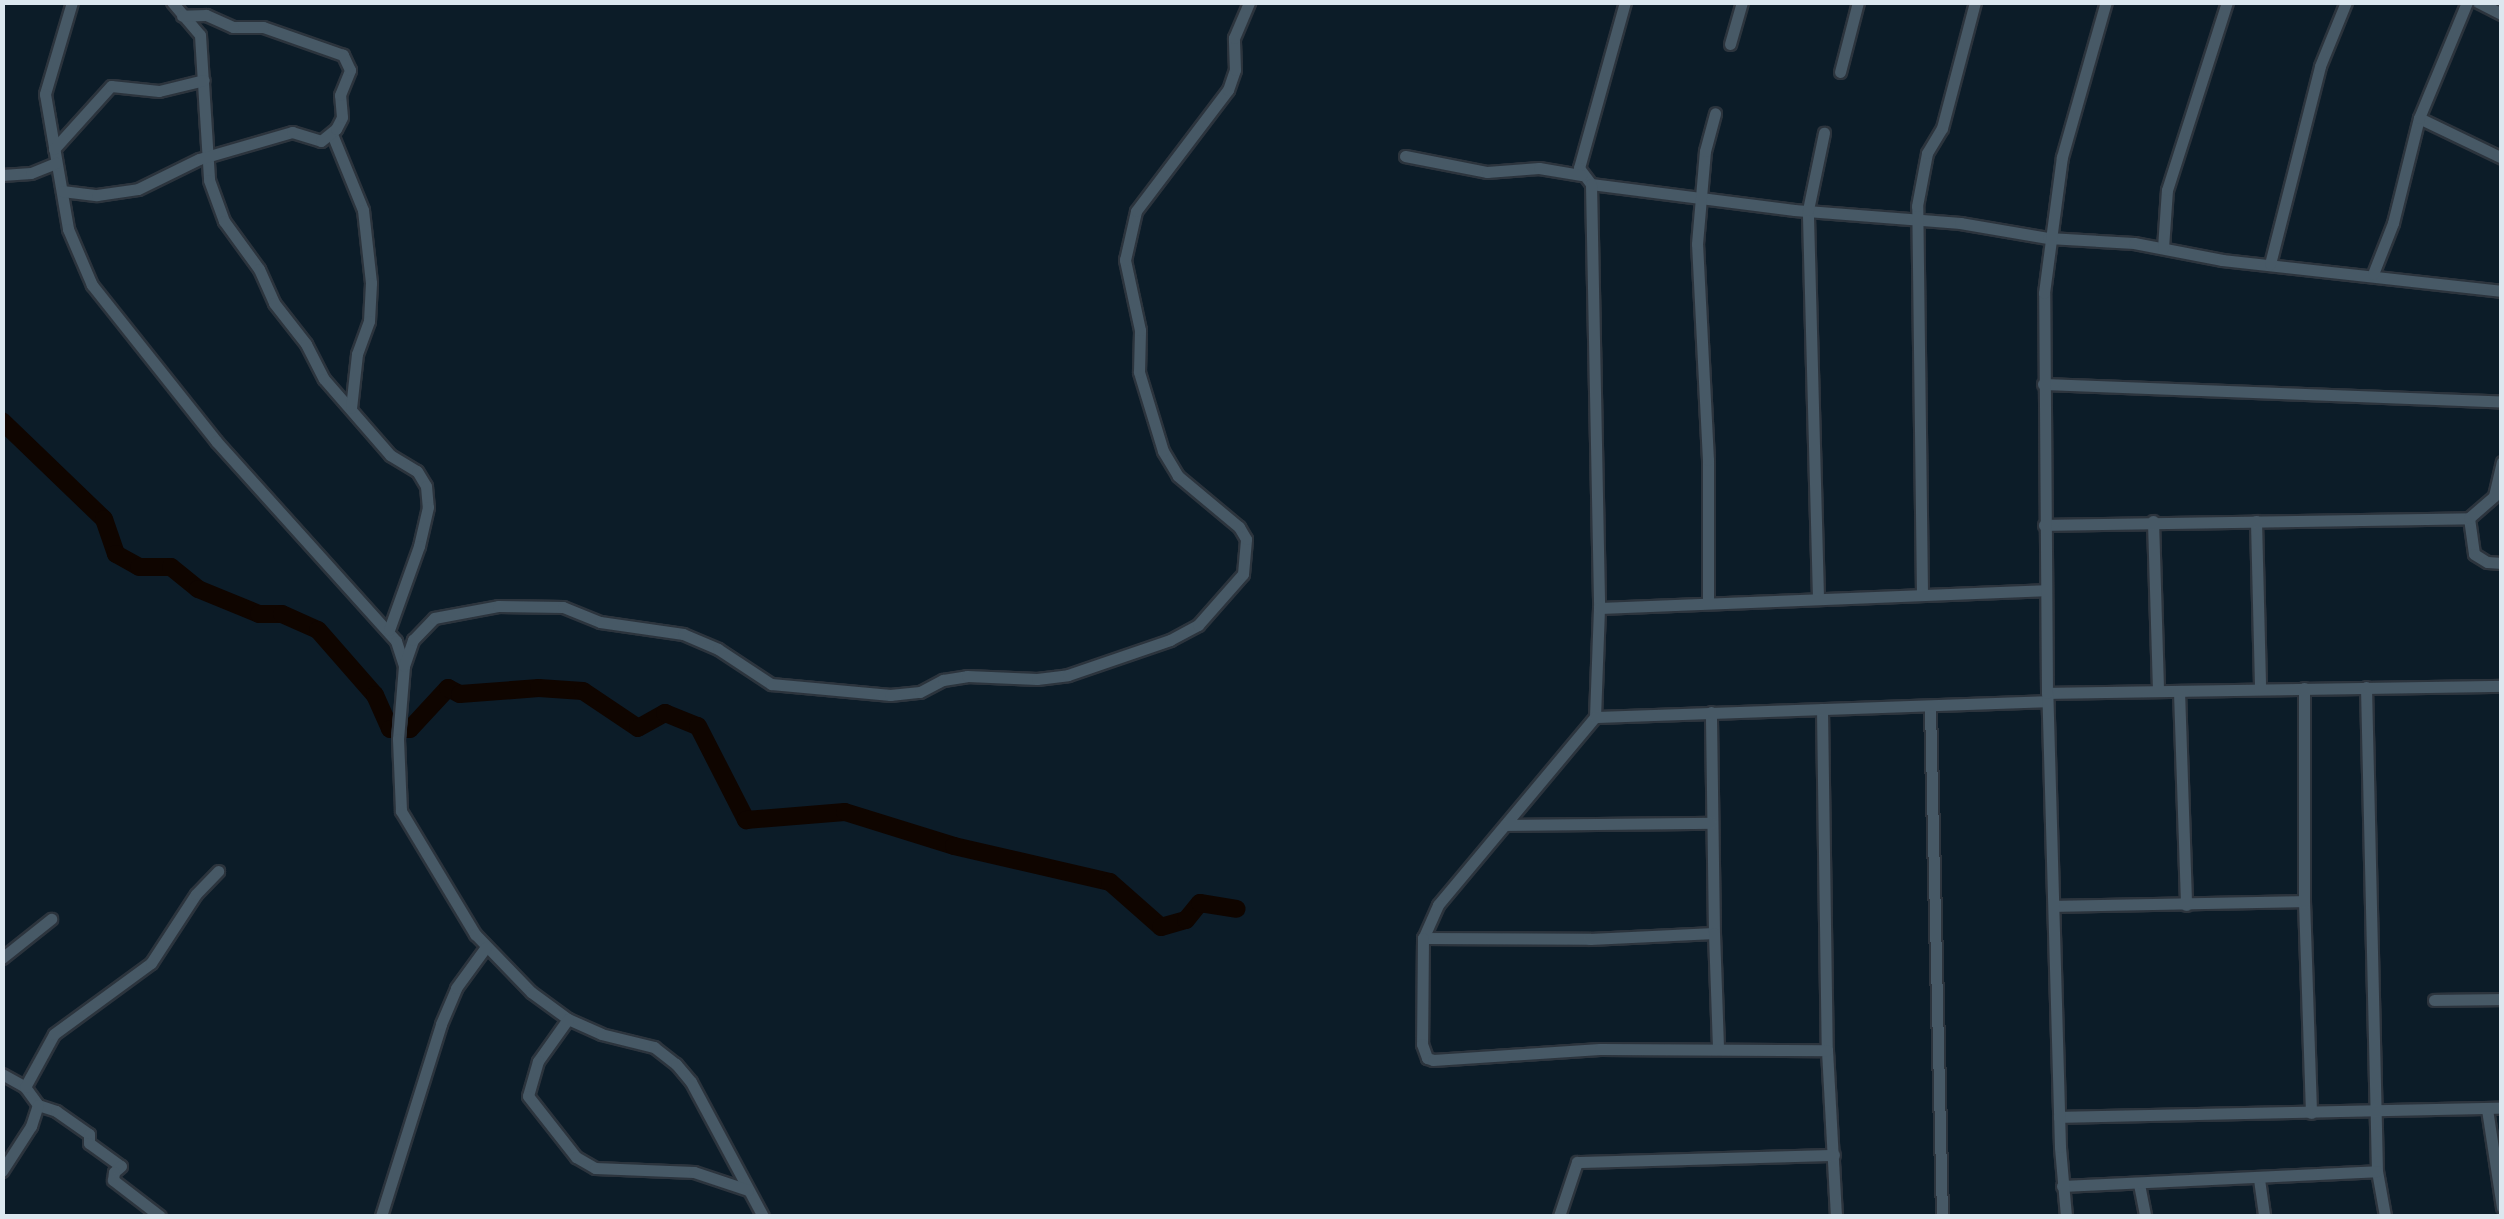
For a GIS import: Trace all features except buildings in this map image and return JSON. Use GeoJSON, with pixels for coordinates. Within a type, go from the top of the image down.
{"type":"FeatureCollection","features":[{"type":"Feature","properties":{"kind":"street"},"geometry":{"type":"LineString","coordinates":[[72,2],[47,79],[68,230],[92,285],[216,441],[389,630],[404,666]]}},
{"type":"Feature","properties":{"kind":"street"},"geometry":{"type":"LineString","coordinates":[[172,2],[200,35],[214,198],[224,221],[260,269],[274,303],[312,353],[324,379],[390,455],[418,471],[428,491],[420,546],[389,630]]}},
{"type":"Feature","properties":{"kind":"street"},"geometry":{"type":"LineString","coordinates":[[763,1216],[691,1082],[676,1064],[654,1047],[588,1030],[531,992],[486,947],[405,822],[398,739],[404,666],[413,640],[434,618],[498,606],[563,607],[600,622],[683,634],[718,649],[771,684],[890,695],[920,692],[943,680],[967,676],[1037,679],[1068,675],[1170,640],[1198,625],[1242,574],[1246,539],[1239,527],[1178,476],[1163,450],[1139,372],[1140,330],[1125,260],[1136,211],[1228,90],[1235,70],[1234,38],[1250,2]]}},
{"type":"Feature","properties":{"kind":"street"},"geometry":{"type":"LineString","coordinates":[[1625,2],[1586,180],[1599,608],[1596,717],[1438,905],[1423,938],[1422,1044],[1427,1058],[1600,1049],[1827,1050]]}},
{"type":"Feature","properties":{"kind":"street"},"geometry":{"type":"LineString","coordinates":[[1730,44],[1742,2]]}},
{"type":"Feature","properties":{"kind":"street"},"geometry":{"type":"LineString","coordinates":[[1840,72],[1858,2]]}},
{"type":"Feature","properties":{"kind":"street"},"geometry":{"type":"LineString","coordinates":[[1922,594],[1916,220],[1927,153],[1942,128],[1975,2]]}},
{"type":"Feature","properties":{"kind":"street"},"geometry":{"type":"LineString","coordinates":[[2066,1216],[2059,1117],[2047,697],[2043,384],[2048,238],[2072,112],[2106,2]]}},
{"type":"Feature","properties":{"kind":"street"},"geometry":{"type":"LineString","coordinates":[[2163,248],[2167,190],[2227,2]]}},
{"type":"Feature","properties":{"kind":"street"},"geometry":{"type":"LineString","coordinates":[[2270,264],[2320,66],[2346,2]]}},
{"type":"Feature","properties":{"kind":"street"},"geometry":{"type":"LineString","coordinates":[[2373,274],[2393,223],[2419,118],[2467,2]]}},
{"type":"Feature","properties":{"kind":"street"},"geometry":{"type":"LineString","coordinates":[[2478,2],[2502,14]]}},
{"type":"Feature","properties":{"kind":"street"},"geometry":{"type":"LineString","coordinates":[[62,191],[97,195],[138,189],[209,156],[292,132],[317,142],[332,134],[342,117],[340,95],[350,70],[344,56],[263,27],[234,28],[206,15],[182,16]]}},
{"type":"Feature","properties":{"kind":"street"},"geometry":{"type":"LineString","coordinates":[[2,175],[31,173],[55,156],[111,86],[159,91],[204,80]]}},
{"type":"Feature","properties":{"kind":"street"},"geometry":{"type":"LineString","coordinates":[[1708,604],[1706,390],[1697,260],[1715,113]]}},
{"type":"Feature","properties":{"kind":"street"},"geometry":{"type":"LineString","coordinates":[[2419,118],[2502,158]]}},
{"type":"Feature","properties":{"kind":"street"},"geometry":{"type":"LineString","coordinates":[[1818,598],[1808,210],[1824,133]]}},
{"type":"Feature","properties":{"kind":"street"},"geometry":{"type":"LineString","coordinates":[[332,134],[363,210],[371,283],[369,322],[357,354],[351,408]]}},
{"type":"Feature","properties":{"kind":"street"},"geometry":{"type":"LineString","coordinates":[[1405,156],[1487,172],[1539,168],[1586,180],[1808,210],[2163,248],[2502,291]]}},
{"type":"Feature","properties":{"kind":"street"},"geometry":{"type":"LineString","coordinates":[[2043,384],[2502,402]]}},
{"type":"Feature","properties":{"kind":"street"},"geometry":{"type":"LineString","coordinates":[[2044,524],[2468,518],[2494,496],[2502,462]]}},
{"type":"Feature","properties":{"kind":"street"},"geometry":{"type":"LineString","coordinates":[[2468,518],[2474,554],[2500,565]]}},
{"type":"Feature","properties":{"kind":"street"},"geometry":{"type":"LineString","coordinates":[[2256,521],[2260,688]]}},
{"type":"Feature","properties":{"kind":"street"},"geometry":{"type":"LineString","coordinates":[[2153,522],[2158,691]]}},
{"type":"Feature","properties":{"kind":"street"},"geometry":{"type":"LineString","coordinates":[[1599,608],[2045,590]]}},
{"type":"Feature","properties":{"kind":"street"},"geometry":{"type":"LineString","coordinates":[[2366,686],[2377,1171],[2385,1216]]}},
{"type":"Feature","properties":{"kind":"street"},"geometry":{"type":"LineString","coordinates":[[1596,717],[1930,707],[2158,691],[2502,686]]}},
{"type":"Feature","properties":{"kind":"street"},"geometry":{"type":"LineString","coordinates":[[2304,688],[2304,900],[2311,1113]]}},
{"type":"Feature","properties":{"kind":"street"},"geometry":{"type":"LineString","coordinates":[[2179,691],[2186,904]]}},
{"type":"Feature","properties":{"kind":"street"},"geometry":{"type":"LineString","coordinates":[[1930,707],[1942,1216]]}},
{"type":"Feature","properties":{"kind":"street"},"geometry":{"type":"LineString","coordinates":[[1822,709],[1827,1050],[1836,1216]]}},
{"type":"Feature","properties":{"kind":"street"},"geometry":{"type":"LineString","coordinates":[[1711,712],[1718,1050]]}},
{"type":"Feature","properties":{"kind":"street"},"geometry":{"type":"LineString","coordinates":[[1506,825],[1711,823]]}},
{"type":"Feature","properties":{"kind":"street"},"geometry":{"type":"LineString","coordinates":[[25,1087],[54,1034],[151,963],[196,894],[218,871]]}},
{"type":"Feature","properties":{"kind":"street"},"geometry":{"type":"LineString","coordinates":[[2054,906],[2304,900]]}},
{"type":"Feature","properties":{"kind":"street"},"geometry":{"type":"LineString","coordinates":[[2,958],[51,919]]}},
{"type":"Feature","properties":{"kind":"street"},"geometry":{"type":"LineString","coordinates":[[1423,938],[1590,939],[1714,933]]}},
{"type":"Feature","properties":{"kind":"street"},"geometry":{"type":"LineString","coordinates":[[381,1216],[441,1024],[456,988],[486,947]]}},
{"type":"Feature","properties":{"kind":"street"},"geometry":{"type":"LineString","coordinates":[[2434,1000],[2502,999]]}},
{"type":"Feature","properties":{"kind":"street"},"geometry":{"type":"LineString","coordinates":[[568,1019],[538,1060],[528,1096],[576,1157],[595,1168],[694,1172],[748,1190]]}},
{"type":"Feature","properties":{"kind":"street"},"geometry":{"type":"LineString","coordinates":[[2,1074],[25,1087],[38,1105],[56,1111],[89,1134],[90,1144],[122,1166],[114,1172],[114,1180],[160,1216]]}},
{"type":"Feature","properties":{"kind":"street"},"geometry":{"type":"LineString","coordinates":[[2,1171],[38,1105]]}},
{"type":"Feature","properties":{"kind":"street"},"geometry":{"type":"LineString","coordinates":[[2059,1117],[2502,1108]]}},
{"type":"Feature","properties":{"kind":"street"},"geometry":{"type":"LineString","coordinates":[[2487,1109],[2502,1207]]}},
{"type":"Feature","properties":{"kind":"street"},"geometry":{"type":"LineString","coordinates":[[1559,1216],[1577,1162],[1834,1155]]}},
{"type":"Feature","properties":{"kind":"street"},"geometry":{"type":"LineString","coordinates":[[2062,1186],[2377,1171]]}},
{"type":"Feature","properties":{"kind":"street"},"geometry":{"type":"LineString","coordinates":[[2258,1179],[2264,1216]]}},
{"type":"Feature","properties":{"kind":"street"},"geometry":{"type":"LineString","coordinates":[[2139,1184],[2145,1216]]}},
{"type":"Feature","properties":{"kind":"waterway"},"geometry":{"type":"LineString","coordinates":[[2,421],[104,519],[116,554],[139,567],[171,567],[198,589],[259,614],[282,614],[318,630],[375,695],[390,729],[410,729],[448,688],[460,694],[539,688],[583,691],[638,728],[665,713],[698,726],[746,820],[845,812],[954,846],[1110,882],[1161,927],[1186,920],[1200,903],[1237,909]]}}]}
